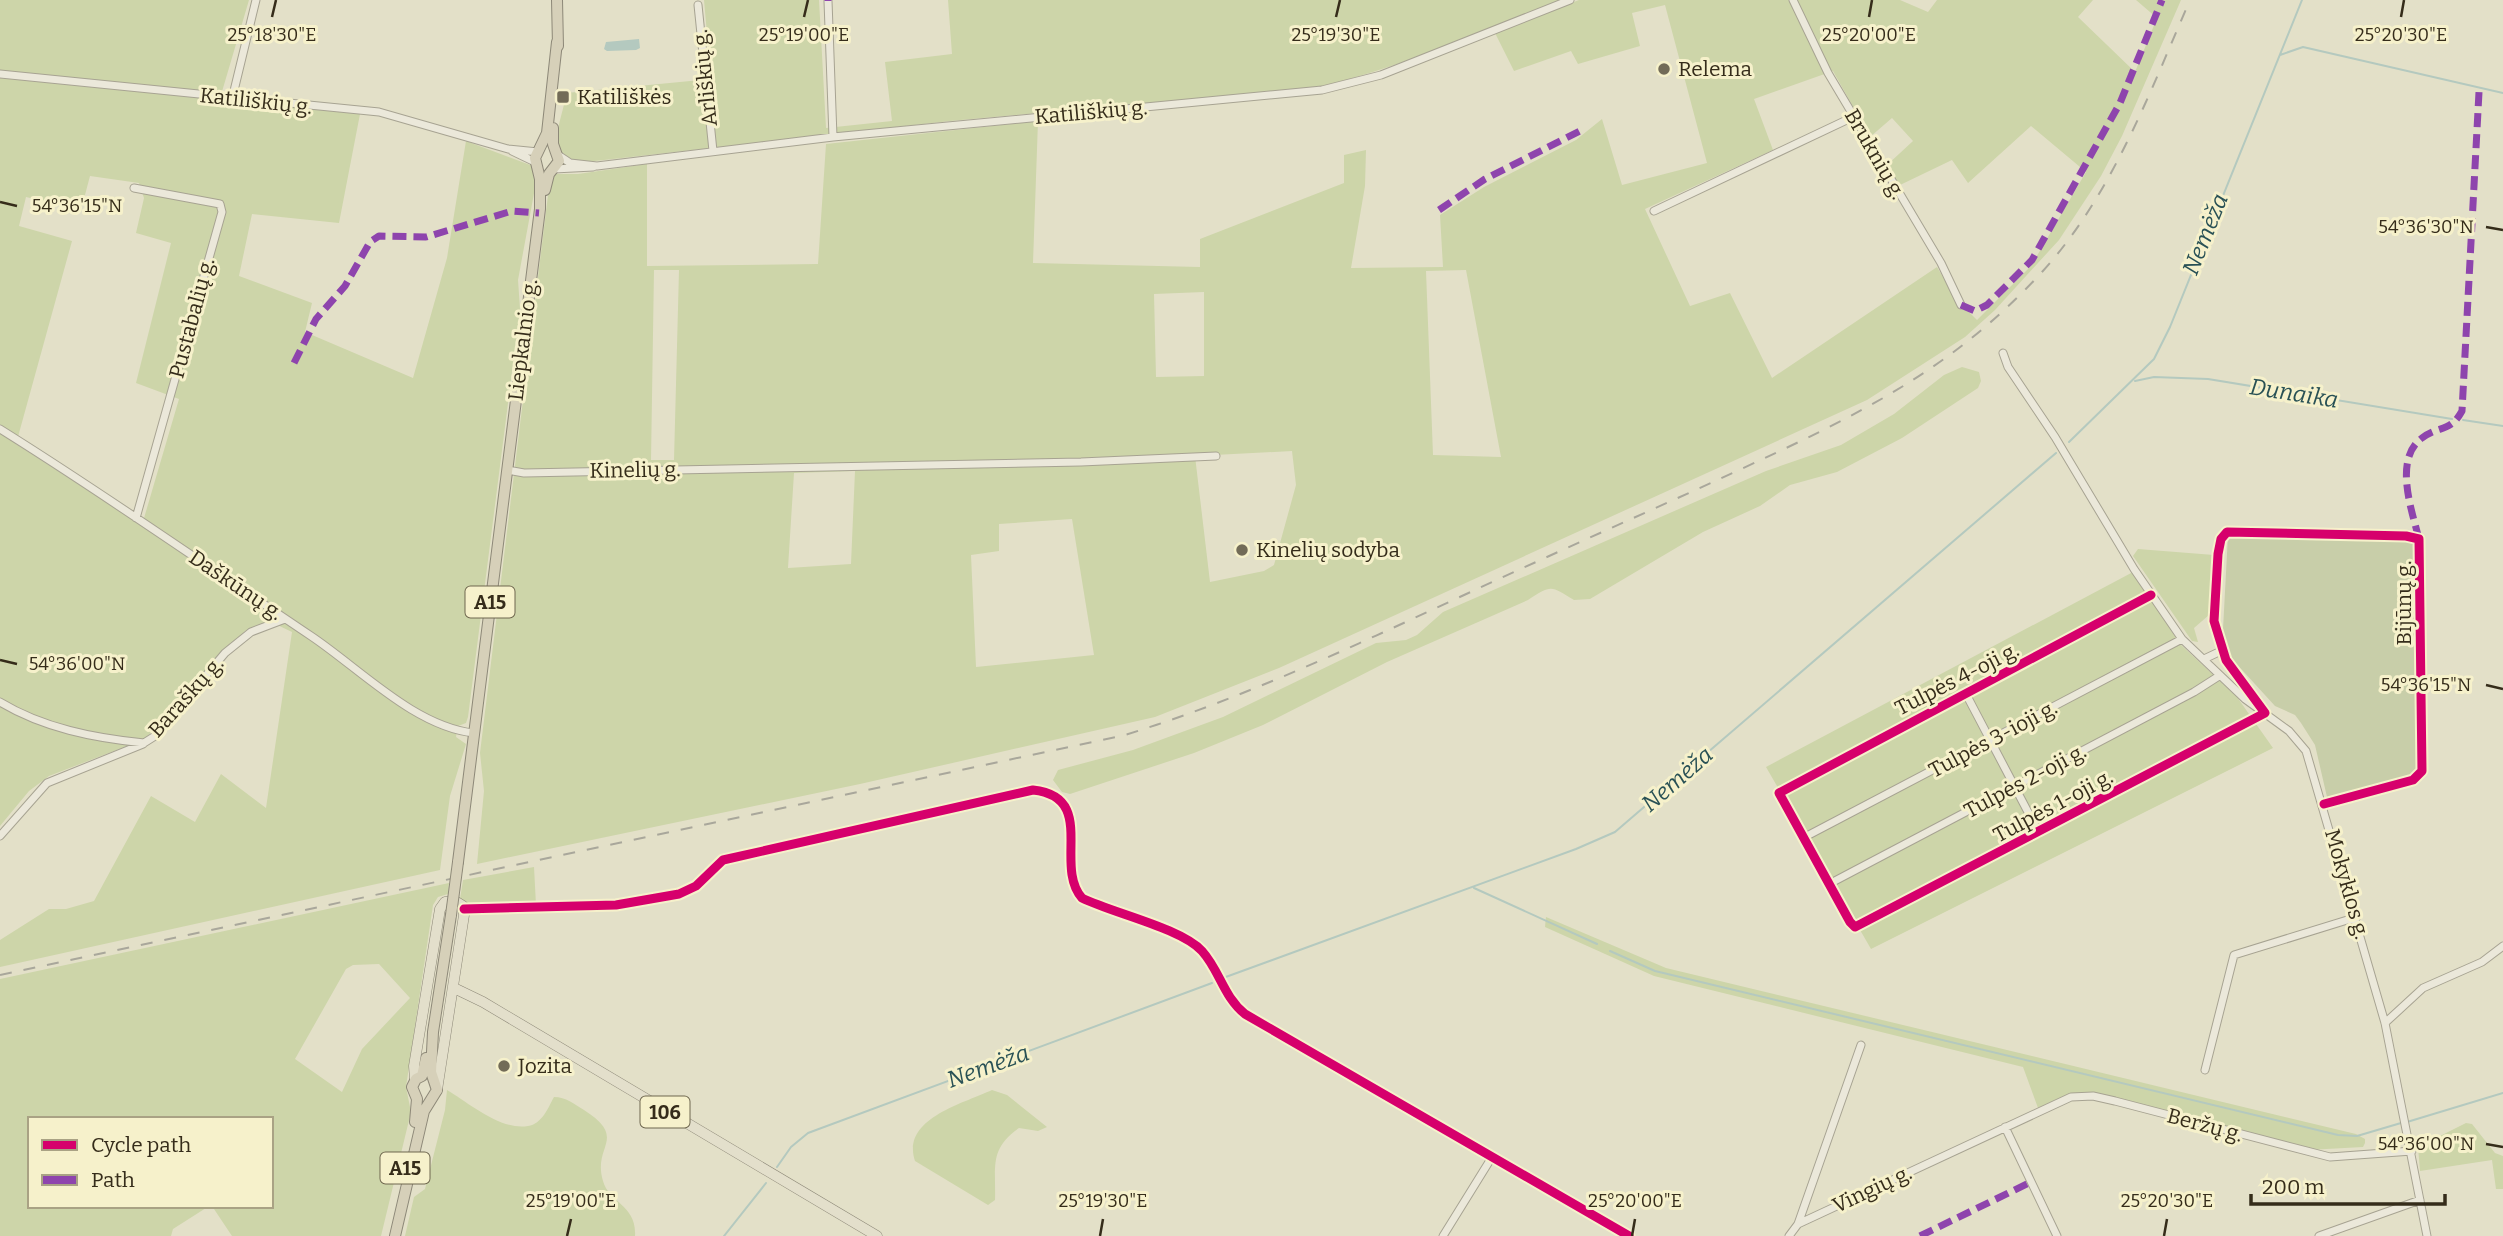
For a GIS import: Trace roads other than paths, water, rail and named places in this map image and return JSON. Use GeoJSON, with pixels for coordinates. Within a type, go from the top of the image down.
{"type":"FeatureCollection","features":[{"type":"Feature","properties":{"kind":"highway","name":"Liepkalnio g."},"geometry":{"type":"LineString","coordinates":[[540,209],[556,152],[557,0]]}},
{"type":"Feature","properties":{"kind":"highway","name":"Liepkalnio g."},"geometry":{"type":"LineString","coordinates":[[507,470],[540,209],[538,158],[547,133],[557,42]]}},
{"type":"Feature","properties":{"kind":"highway"},"geometry":{"type":"LineString","coordinates":[[538,158],[556,152]]}},
{"type":"Feature","properties":{"kind":"highway"},"geometry":{"type":"LineString","coordinates":[[538,158],[553,170]]}},
{"type":"Feature","properties":{"kind":"highway","name":"A15"},"geometry":{"type":"LineString","coordinates":[[392,1236],[417,1099],[412,1091],[423,1078],[451,915],[507,470]]}},
{"type":"Feature","properties":{"kind":"highway","name":"A15"},"geometry":{"type":"LineString","coordinates":[[392,1236],[429,1100],[437,1090],[423,1078]]}},
{"type":"Feature","properties":{"kind":"highway"},"geometry":{"type":"LineString","coordinates":[[417,1099],[429,1100]]}},
{"type":"Feature","properties":{"kind":"main road"},"geometry":{"type":"LineString","coordinates":[[423,1078],[440,909],[450,901],[459,903],[464,909],[437,1090]]}},
{"type":"Feature","properties":{"kind":"main road","name":"106"},"geometry":{"type":"LineString","coordinates":[[454,988],[484,1002],[877,1236]]}},
{"type":"Feature","properties":{"kind":"street"},"geometry":{"type":"LineString","coordinates":[[232,99],[256,0]]}},
{"type":"Feature","properties":{"kind":"street","name":"Katiliškių g."},"geometry":{"type":"LineString","coordinates":[[553,170],[583,170],[597,166],[833,137],[1322,90],[1381,75],[1570,0]]}},
{"type":"Feature","properties":{"kind":"street","name":"Bruknių g."},"geometry":{"type":"LineString","coordinates":[[1793,0],[1828,74],[1941,263],[1961,305]]}},
{"type":"Feature","properties":{"kind":"street"},"geometry":{"type":"LineString","coordinates":[[828,1],[833,137]]}},
{"type":"Feature","properties":{"kind":"street","name":"Arliškių g."},"geometry":{"type":"LineString","coordinates":[[698,5],[713,151]]}},
{"type":"Feature","properties":{"kind":"street","name":"Katiliškių g."},"geometry":{"type":"LineString","coordinates":[[0,74],[379,113],[538,158]]}},
{"type":"Feature","properties":{"kind":"street"},"geometry":{"type":"LineString","coordinates":[[1654,211],[1853,117]]}},
{"type":"Feature","properties":{"kind":"street","name":"Katiliškių g."},"geometry":{"type":"LineString","coordinates":[[556,152],[570,163],[597,166]]}},
{"type":"Feature","properties":{"kind":"street","name":"Pustabalių g."},"geometry":{"type":"LineString","coordinates":[[134,188],[220,204],[222,212],[136,517]]}},
{"type":"Feature","properties":{"kind":"street","name":"Mokyklos g."},"geometry":{"type":"LineString","coordinates":[[2003,353],[2008,367],[2055,437],[2151,595],[2182,639],[2219,676],[2299,740],[2306,751],[2357,917],[2385,1023],[2427,1236]]}},
{"type":"Feature","properties":{"kind":"street","name":"Daškūnų g."},"geometry":{"type":"LineString","coordinates":[[0,429],[136,517],[421,714],[447,728],[474,733]]}},
{"type":"Feature","properties":{"kind":"street","name":"Kinelių g."},"geometry":{"type":"LineString","coordinates":[[507,470],[1081,462],[1216,456]]}},
{"type":"Feature","properties":{"kind":"street","name":"Bijūnų g."},"geometry":{"type":"LineString","coordinates":[[2221,651],[2214,609],[2218,554],[2227,532],[2406,536],[2419,539],[2422,771],[2413,780],[2324,804]]}},
{"type":"Feature","properties":{"kind":"street","name":"Tulpės 4-oji g."},"geometry":{"type":"LineString","coordinates":[[1803,838],[1779,793],[2151,595]]}},
{"type":"Feature","properties":{"kind":"street","name":"Baraškų g."},"geometry":{"type":"LineString","coordinates":[[0,702],[37,720],[92,735],[144,743],[155,736],[225,653],[251,632],[285,619]]}},
{"type":"Feature","properties":{"kind":"street","name":"Tulpės 3-ioji g."},"geometry":{"type":"LineString","coordinates":[[1803,838],[2182,639]]}},
{"type":"Feature","properties":{"kind":"street"},"geometry":{"type":"LineString","coordinates":[[2203,659],[2221,651],[2265,713]]}},
{"type":"Feature","properties":{"kind":"street","name":"Tulpės 2-oji g."},"geometry":{"type":"LineString","coordinates":[[1829,884],[2219,676]]}},
{"type":"Feature","properties":{"kind":"street"},"geometry":{"type":"LineString","coordinates":[[1966,694],[2039,833]]}},
{"type":"Feature","properties":{"kind":"street","name":"Tulpės 1-oji g."},"geometry":{"type":"LineString","coordinates":[[1829,884],[1855,927],[2265,713]]}},
{"type":"Feature","properties":{"kind":"street"},"geometry":{"type":"LineString","coordinates":[[0,836],[47,783],[144,743]]}},
{"type":"Feature","properties":{"kind":"street"},"geometry":{"type":"LineString","coordinates":[[464,909],[616,905],[679,894],[696,886],[723,860],[1020,793],[1043,792],[1062,802],[1070,817],[1072,883],[1082,898],[1194,944],[1209,962],[1226,996],[1245,1014],[1629,1236]]}},
{"type":"Feature","properties":{"kind":"street"},"geometry":{"type":"LineString","coordinates":[[1803,838],[1829,884]]}},
{"type":"Feature","properties":{"kind":"street"},"geometry":{"type":"LineString","coordinates":[[2205,1070],[2234,955],[2357,917]]}},
{"type":"Feature","properties":{"kind":"street"},"geometry":{"type":"LineString","coordinates":[[2385,1023],[2423,988],[2482,962],[2503,946]]}},
{"type":"Feature","properties":{"kind":"street","name":"Vingių g."},"geometry":{"type":"LineString","coordinates":[[1798,1224],[1861,1045]]}},
{"type":"Feature","properties":{"kind":"street","name":"Beržų g."},"geometry":{"type":"LineString","coordinates":[[2004,1127],[2063,1100],[2093,1096],[2313,1154],[2351,1156],[2412,1151]]}},
{"type":"Feature","properties":{"kind":"street"},"geometry":{"type":"LineString","coordinates":[[2004,1127],[2057,1236]]}},
{"type":"Feature","properties":{"kind":"street","name":"Vingių g."},"geometry":{"type":"LineString","coordinates":[[1798,1224],[2004,1127]]}},
{"type":"Feature","properties":{"kind":"street"},"geometry":{"type":"LineString","coordinates":[[1443,1236],[1492,1157]]}},
{"type":"Feature","properties":{"kind":"street"},"geometry":{"type":"LineString","coordinates":[[2319,1236],[2420,1200]]}},
{"type":"Feature","properties":{"kind":"street"},"geometry":{"type":"LineString","coordinates":[[1789,1236],[1798,1224]]}},
{"type":"Feature","properties":{"kind":"waterway","name":"Nemėža"},"geometry":{"type":"LineString","coordinates":[[2069,442],[2154,359],[2170,327],[2302,0]]}},
{"type":"Feature","properties":{"kind":"waterway"},"geometry":{"type":"LineString","coordinates":[[2280,55],[2303,47],[2503,93]]}},
{"type":"Feature","properties":{"kind":"waterway","name":"Dunaika"},"geometry":{"type":"LineString","coordinates":[[2135,381],[2154,377],[2208,379],[2452,419]]}},
{"type":"Feature","properties":{"kind":"waterway","name":"Dunaika"},"geometry":{"type":"LineString","coordinates":[[2463,420],[2503,426]]}},
{"type":"Feature","properties":{"kind":"waterway","name":"Nemėža"},"geometry":{"type":"LineString","coordinates":[[1223,978],[1576,849],[1615,832],[2056,453]]}},
{"type":"Feature","properties":{"kind":"waterway"},"geometry":{"type":"LineString","coordinates":[[1474,888],[1597,944]]}},
{"type":"Feature","properties":{"kind":"waterway"},"geometry":{"type":"LineString","coordinates":[[1610,951],[1655,971],[2338,1135],[2357,1136],[2401,1123]]}},
{"type":"Feature","properties":{"kind":"waterway","name":"Nemėža"},"geometry":{"type":"LineString","coordinates":[[777,1167],[791,1147],[808,1133],[1212,983]]}},
{"type":"Feature","properties":{"kind":"waterway"},"geometry":{"type":"LineString","coordinates":[[2407,1122],[2503,1093]]}},
{"type":"Feature","properties":{"kind":"waterway","name":"Nemėža"},"geometry":{"type":"LineString","coordinates":[[724,1236],[766,1183]]}},
{"type":"Feature","properties":{"kind":"railway"},"geometry":{"type":"LineString","coordinates":[[0,975],[1125,735],[1230,698],[1333,655],[1824,430],[1901,387],[1973,337],[2042,272],[2089,210],[2144,107],[2190,0]]}},
{"type":"Feature","properties":{"kind":"place","name":"Relema"},"geometry":{"type":"Point","coordinates":[1664,69]}},
{"type":"Feature","properties":{"kind":"place","name":"Katiliškės"},"geometry":{"type":"Point","coordinates":[563,97]}},
{"type":"Feature","properties":{"kind":"place","name":"Kinelių sodyba"},"geometry":{"type":"Point","coordinates":[1242,550]}},
{"type":"Feature","properties":{"kind":"place","name":"Jozita"},"geometry":{"type":"Point","coordinates":[504,1066]}}]}
